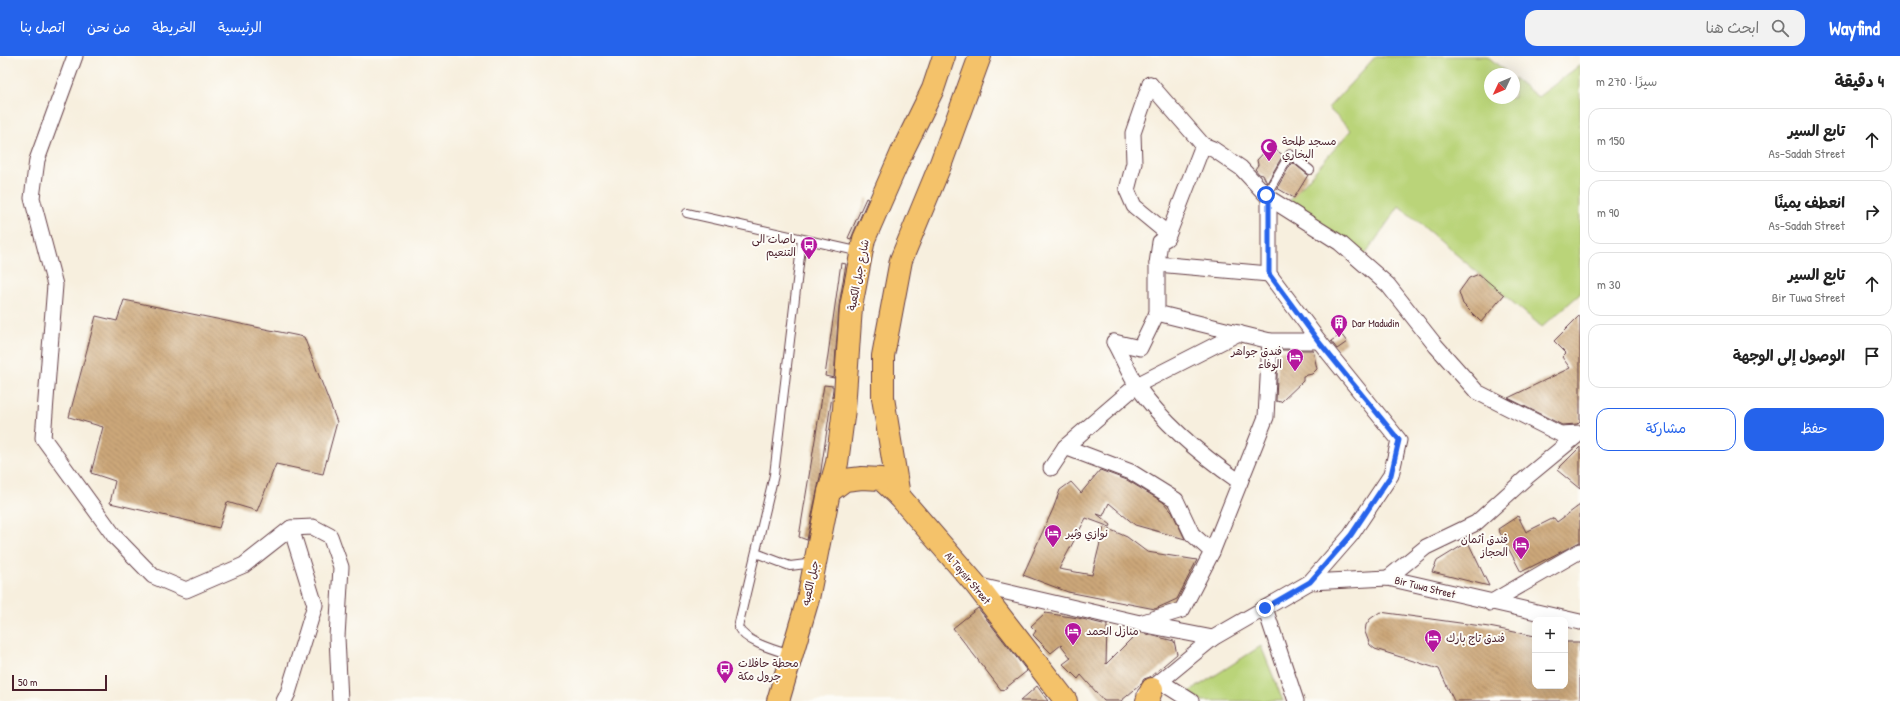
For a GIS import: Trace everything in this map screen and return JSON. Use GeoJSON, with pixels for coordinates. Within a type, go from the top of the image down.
{"type":"FeatureCollection","features":[{"type":"Feature","properties":{"kind":"highway","name":"شارع جبل الكعبة"},"geometry":{"type":"LineString","coordinates":[[837,463],[844,409],[851,307],[864,239],[903,150],[932,89],[944,56]]}},
{"type":"Feature","properties":{"kind":"highway"},"geometry":{"type":"LineString","coordinates":[[899,496],[883,398],[882,356],[901,260],[941,163],[980,56]]}},
{"type":"Feature","properties":{"kind":"highway","name":"جبل الكعبه"},"geometry":{"type":"LineString","coordinates":[[778,701],[808,599],[829,492],[837,463]]}},
{"type":"Feature","properties":{"kind":"highway","name":"Al Taysir Street"},"geometry":{"type":"LineString","coordinates":[[829,492],[845,480],[862,478],[881,479],[899,496],[976,585],[1066,701]]}},
{"type":"Feature","properties":{"kind":"street"},"geometry":{"type":"LineString","coordinates":[[75,56],[37,160],[32,198],[55,285],[43,438],[115,537],[153,576],[186,590],[244,565],[291,528],[313,527],[330,536],[341,567],[336,637],[340,701]]}},
{"type":"Feature","properties":{"kind":"street"},"geometry":{"type":"LineString","coordinates":[[1168,234],[1134,206],[1127,190],[1134,163],[1133,133],[1150,84],[1203,145],[1213,149],[1240,168],[1267,196],[1340,243],[1388,285],[1436,346],[1477,392],[1560,434],[1580,433]]}},
{"type":"Feature","properties":{"kind":"street"},"geometry":{"type":"LineString","coordinates":[[1203,145],[1167,238],[1160,242],[1157,264],[1157,313],[1140,348],[1114,342],[1137,385],[1176,430],[1212,463],[1240,482]]}},
{"type":"Feature","properties":{"kind":"street"},"geometry":{"type":"LineString","coordinates":[[1267,196],[1269,274],[1319,342],[1399,440],[1391,475],[1351,535],[1310,582]]}},
{"type":"Feature","properties":{"kind":"street"},"geometry":{"type":"LineString","coordinates":[[1157,264],[1269,274]]}},
{"type":"Feature","properties":{"kind":"street"},"geometry":{"type":"LineString","coordinates":[[1157,313],[1270,341],[1319,342]]}},
{"type":"Feature","properties":{"kind":"street"},"geometry":{"type":"LineString","coordinates":[[1050,468],[1065,447],[1137,385],[1239,333]]}},
{"type":"Feature","properties":{"kind":"street"},"geometry":{"type":"LineString","coordinates":[[1140,623],[1182,610],[1212,552],[1266,417],[1270,341]]}},
{"type":"Feature","properties":{"kind":"street"},"geometry":{"type":"LineString","coordinates":[[1388,578],[1426,547],[1476,523],[1528,476],[1580,433]]}},
{"type":"Feature","properties":{"kind":"street"},"geometry":{"type":"LineString","coordinates":[[1065,447],[1130,472],[1176,500],[1192,534],[1212,552]]}},
{"type":"Feature","properties":{"kind":"street"},"geometry":{"type":"LineString","coordinates":[[284,701],[288,693],[315,605],[291,528]]}},
{"type":"Feature","properties":{"kind":"street"},"geometry":{"type":"LineString","coordinates":[[1490,603],[1580,551]]}},
{"type":"Feature","properties":{"kind":"street","name":"Bir Tuwa Street"},"geometry":{"type":"LineString","coordinates":[[1149,693],[1213,638],[1310,582],[1388,578],[1490,603],[1580,622]]}},
{"type":"Feature","properties":{"kind":"street"},"geometry":{"type":"LineString","coordinates":[[976,585],[1140,623],[1213,638]]}},
{"type":"Feature","properties":{"kind":"street"},"geometry":{"type":"LineString","coordinates":[[1265,608],[1296,701]]}},
{"type":"Feature","properties":{"kind":"street"},"geometry":{"type":"LineString","coordinates":[[1149,693],[1191,701]]}},
{"type":"Feature","properties":{"kind":"lane"},"geometry":{"type":"LineString","coordinates":[[1267,196],[1290,154],[1310,170]]}},
{"type":"Feature","properties":{"kind":"lane"},"geometry":{"type":"LineString","coordinates":[[688,213],[861,252]]}},
{"type":"Feature","properties":{"kind":"lane"},"geometry":{"type":"LineString","coordinates":[[791,655],[748,638],[741,633],[738,627],[774,475],[802,239]]}},
{"type":"Feature","properties":{"kind":"lane"},"geometry":{"type":"LineString","coordinates":[[756,553],[790,566],[815,563]]}},
{"type":"Feature","properties":{"kind":"green space"},"geometry":{"type":"Polygon","coordinates":[[[1376,56],[1487,56],[1502,68],[1484,68],[1484,104],[1520,104],[1520,83],[1538,97],[1580,65],[1580,294],[1542,327],[1399,206],[1363,258],[1290,200],[1351,130],[1328,108],[1376,56]]]}},
{"type":"Feature","properties":{"kind":"green space"},"geometry":{"type":"Polygon","coordinates":[[[1261,646],[1283,701],[1202,701],[1189,692],[1261,646]]]}},
{"type":"Feature","properties":{"kind":"building","name":"مسجد طلحة البخاري"},"geometry":{"type":"Polygon","coordinates":[[[1270,146],[1283,155],[1267,183],[1263,175],[1259,174],[1255,169],[1258,165],[1257,160],[1270,146]]]}},
{"type":"Feature","properties":{"kind":"building"},"geometry":{"type":"Polygon","coordinates":[[[1292,162],[1308,175],[1294,198],[1277,188],[1292,162]]]}},
{"type":"Feature","properties":{"kind":"building"},"geometry":{"type":"Polygon","coordinates":[[[866,198],[868,199],[851,239],[848,238],[866,198]]]}},
{"type":"Feature","properties":{"kind":"building"},"geometry":{"type":"Polygon","coordinates":[[[841,263],[846,264],[839,306],[834,378],[825,376],[841,263]]]}},
{"type":"Feature","properties":{"kind":"building"},"geometry":{"type":"Polygon","coordinates":[[[1479,274],[1504,295],[1481,322],[1463,304],[1459,292],[1469,278],[1479,274]]]}},
{"type":"Feature","properties":{"kind":"building"},"geometry":{"type":"Polygon","coordinates":[[[124,300],[304,337],[337,422],[323,474],[276,464],[257,511],[227,502],[219,528],[110,503],[115,481],[91,473],[103,427],[69,417],[96,316],[117,321],[124,300]]]}},
{"type":"Feature","properties":{"kind":"building"},"geometry":{"type":"Polygon","coordinates":[[[1580,315],[1580,421],[1577,424],[1562,425],[1508,398],[1570,368],[1562,357],[1566,353],[1554,341],[1580,315]]]}},
{"type":"Feature","properties":{"kind":"building","name":"Dar Madudin"},"geometry":{"type":"Polygon","coordinates":[[[1341,334],[1347,342],[1337,349],[1331,341],[1341,334]]]}},
{"type":"Feature","properties":{"kind":"building","name":"فندق جواهر الوفاء"},"geometry":{"type":"Polygon","coordinates":[[[1281,350],[1313,350],[1317,369],[1312,374],[1303,376],[1303,381],[1281,402],[1276,401],[1278,354],[1281,350]]]}},
{"type":"Feature","properties":{"kind":"building"},"geometry":{"type":"Polygon","coordinates":[[[824,385],[833,386],[833,389],[820,477],[807,540],[799,537],[824,385]]]}},
{"type":"Feature","properties":{"kind":"building"},"geometry":{"type":"Polygon","coordinates":[[[1580,447],[1580,489],[1557,470],[1580,447]]]}},
{"type":"Feature","properties":{"kind":"building"},"geometry":{"type":"Polygon","coordinates":[[[1100,470],[1127,480],[1163,502],[1172,512],[1185,539],[1135,525],[1109,503],[1103,516],[1097,514],[1111,525],[1110,527],[1086,518],[1059,569],[1092,575],[1104,527],[1127,537],[1147,552],[1197,560],[1177,599],[1155,609],[1068,592],[1023,575],[1060,490],[1071,482],[1081,493],[1100,470]]]}},
{"type":"Feature","properties":{"kind":"building"},"geometry":{"type":"Polygon","coordinates":[[[1580,505],[1580,542],[1521,572],[1498,529],[1518,516],[1526,532],[1554,518],[1557,522],[1580,505]]]}},
{"type":"Feature","properties":{"kind":"building"},"geometry":{"type":"Polygon","coordinates":[[[1468,542],[1489,586],[1432,572],[1437,561],[1468,542]]]}},
{"type":"Feature","properties":{"kind":"building"},"geometry":{"type":"Polygon","coordinates":[[[978,608],[1027,671],[1002,691],[953,628],[978,608]]]}},
{"type":"Feature","properties":{"kind":"building","name":"فندق تاج بارك"},"geometry":{"type":"Polygon","coordinates":[[[1380,612],[1489,627],[1532,635],[1532,689],[1568,689],[1568,642],[1580,642],[1580,701],[1454,701],[1439,669],[1375,649],[1370,645],[1365,632],[1366,625],[1370,619],[1380,612]]]}},
{"type":"Feature","properties":{"kind":"building"},"geometry":{"type":"Polygon","coordinates":[[[1045,613],[1078,618],[1107,625],[1106,664],[1138,632],[1174,641],[1177,654],[1150,677],[1144,679],[1140,685],[1121,701],[1104,701],[1081,675],[1078,679],[1063,664],[1071,658],[1061,645],[1051,653],[1033,635],[1036,631],[1031,626],[1045,613]]]}},
{"type":"Feature","properties":{"kind":"building"},"geometry":{"type":"Polygon","coordinates":[[[1037,686],[1048,701],[1020,701],[1037,686]]]}},
{"type":"Feature","properties":{"kind":"place","name":"مسجد طلحة البخاري"},"geometry":{"type":"Point","coordinates":[1269,162]}},
{"type":"Feature","properties":{"kind":"place","name":"باصات الى التنعيم"},"geometry":{"type":"Point","coordinates":[809,260]}},
{"type":"Feature","properties":{"kind":"place","name":"Dar Madudin"},"geometry":{"type":"Point","coordinates":[1339,338]}},
{"type":"Feature","properties":{"kind":"place","name":"فندق جواهر الوفاء"},"geometry":{"type":"Point","coordinates":[1295,372]}},
{"type":"Feature","properties":{"kind":"place","name":"نوازي وثير"},"geometry":{"type":"Point","coordinates":[1053,548]}},
{"type":"Feature","properties":{"kind":"place","name":"فندق أثمان الحجاز"},"geometry":{"type":"Point","coordinates":[1521,560]}},
{"type":"Feature","properties":{"kind":"place","name":"منازل الحمد"},"geometry":{"type":"Point","coordinates":[1073,646]}},
{"type":"Feature","properties":{"kind":"place","name":"فندق تاج بارك"},"geometry":{"type":"Point","coordinates":[1433,653]}},
{"type":"Feature","properties":{"kind":"place","name":"محطة حافلات جرول مكة"},"geometry":{"type":"Point","coordinates":[725,684]}},
{"type":"Feature","properties":{"kind":"route"},"geometry":{"type":"LineString","coordinates":[[1265,608],[1310,582],[1351,535],[1391,475],[1399,440],[1319,342],[1269,274],[1269,198],[1266,195]]}}]}
